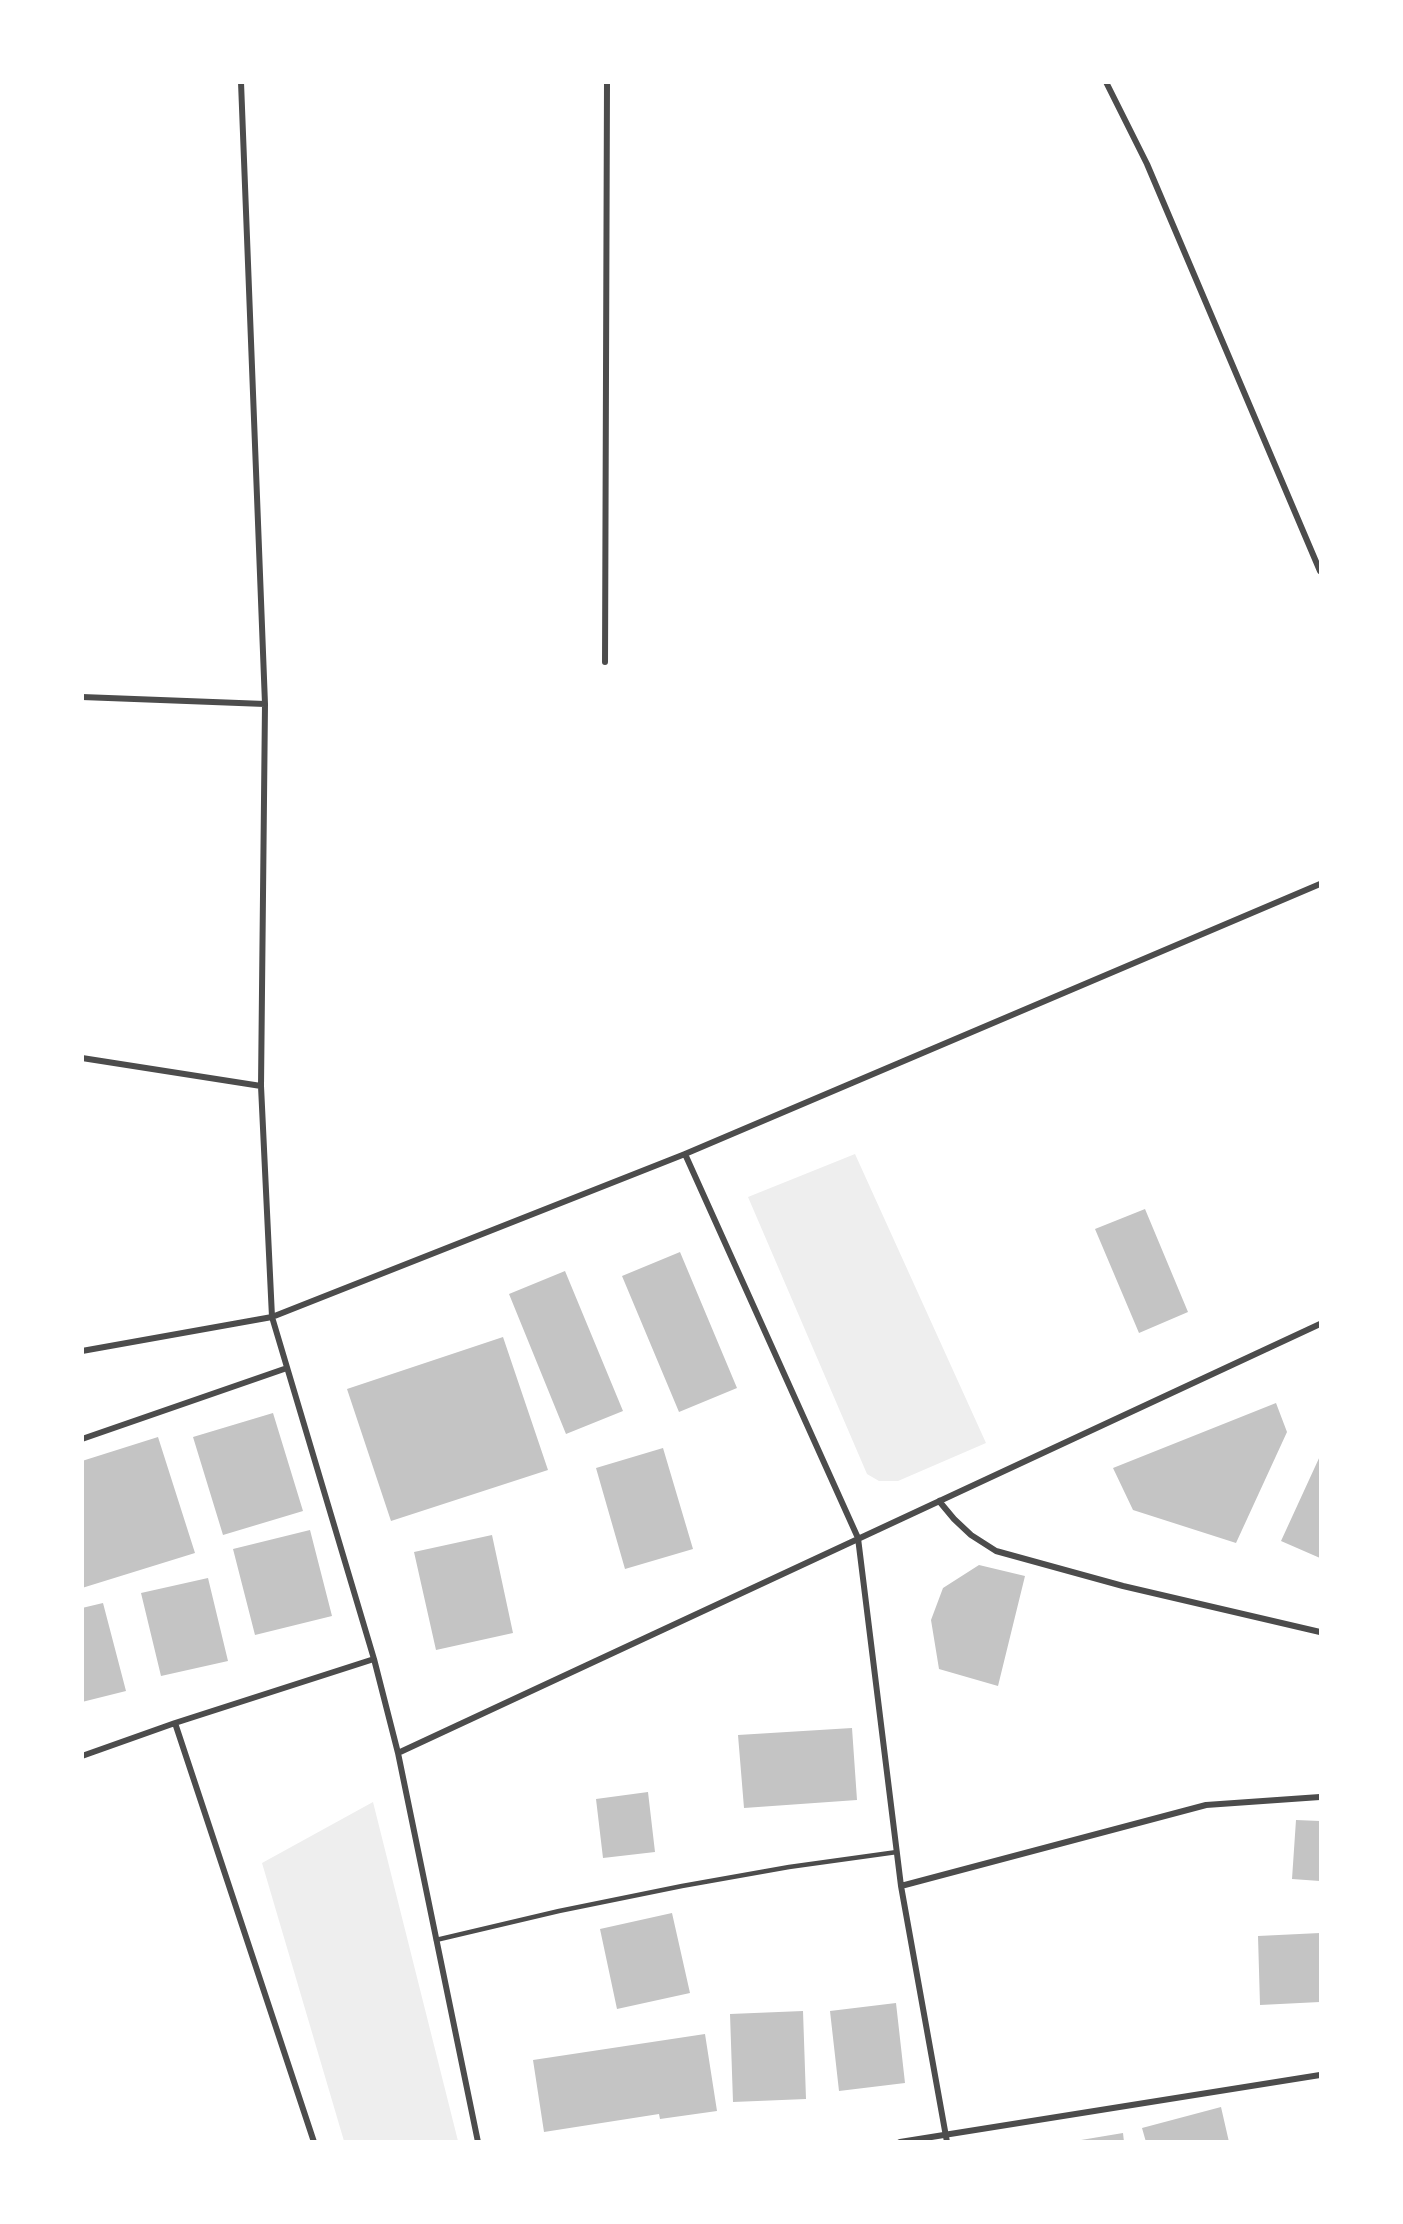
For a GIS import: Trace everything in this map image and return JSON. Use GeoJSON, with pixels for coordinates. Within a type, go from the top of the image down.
{"type":"FeatureCollection","features":[{"type":"Feature","properties":{"kind":"street"},"geometry":{"type":"LineString","coordinates":[[241,82],[265,704],[261,1086],[272,1317],[374,1659],[398,1753],[478,2142]]}},
{"type":"Feature","properties":{"kind":"street"},"geometry":{"type":"LineString","coordinates":[[605,662],[607,82]]}},
{"type":"Feature","properties":{"kind":"street"},"geometry":{"type":"LineString","coordinates":[[1106,82],[1147,164],[1320,571]]}},
{"type":"Feature","properties":{"kind":"street"},"geometry":{"type":"LineString","coordinates":[[82,697],[265,704]]}},
{"type":"Feature","properties":{"kind":"street"},"geometry":{"type":"LineString","coordinates":[[82,1351],[272,1317],[685,1154],[1320,884]]}},
{"type":"Feature","properties":{"kind":"street"},"geometry":{"type":"LineString","coordinates":[[82,1058],[261,1086]]}},
{"type":"Feature","properties":{"kind":"street"},"geometry":{"type":"LineString","coordinates":[[685,1154],[858,1538],[901,1886],[946,2138]]}},
{"type":"Feature","properties":{"kind":"street"},"geometry":{"type":"LineString","coordinates":[[398,1753],[1320,1324]]}},
{"type":"Feature","properties":{"kind":"street"},"geometry":{"type":"LineString","coordinates":[[82,1439],[287,1368]]}},
{"type":"Feature","properties":{"kind":"street"},"geometry":{"type":"LineString","coordinates":[[939,1501],[971,1535],[996,1551],[1122,1586],[1320,1632]]}},
{"type":"Feature","properties":{"kind":"street"},"geometry":{"type":"LineString","coordinates":[[82,1756],[174,1723],[374,1659]]}},
{"type":"Feature","properties":{"kind":"street"},"geometry":{"type":"LineString","coordinates":[[174,1723],[314,2142]]}},
{"type":"Feature","properties":{"kind":"street"},"geometry":{"type":"LineString","coordinates":[[901,1886],[1206,1805],[1320,1797]]}},
{"type":"Feature","properties":{"kind":"street"},"geometry":{"type":"LineString","coordinates":[[900,2142],[946,2138],[1320,2075]]}},
{"type":"Feature","properties":{"kind":"lane"},"geometry":{"type":"LineString","coordinates":[[436,1940],[559,1911],[682,1886],[789,1867],[897,1852]]}},
{"type":"Feature","properties":{"kind":"shaded area"},"geometry":{"type":"Polygon","coordinates":[[[855,1154],[986,1443],[898,1481],[879,1481],[867,1474],[748,1197],[855,1154]]]}},
{"type":"Feature","properties":{"kind":"shaded area"},"geometry":{"type":"Polygon","coordinates":[[[373,1802],[458,2141],[344,2141],[262,1863],[373,1802]]]}},
{"type":"Feature","properties":{"kind":"building"},"geometry":{"type":"Polygon","coordinates":[[[1145,1209],[1188,1312],[1139,1333],[1095,1229],[1145,1209]]]}},
{"type":"Feature","properties":{"kind":"building"},"geometry":{"type":"Polygon","coordinates":[[[680,1252],[737,1388],[679,1412],[622,1276],[680,1252]]]}},
{"type":"Feature","properties":{"kind":"building"},"geometry":{"type":"Polygon","coordinates":[[[565,1271],[623,1411],[566,1434],[509,1294],[565,1271]]]}},
{"type":"Feature","properties":{"kind":"building"},"geometry":{"type":"Polygon","coordinates":[[[503,1337],[548,1470],[391,1521],[347,1389],[503,1337]]]}},
{"type":"Feature","properties":{"kind":"building"},"geometry":{"type":"Polygon","coordinates":[[[1276,1403],[1287,1432],[1236,1543],[1133,1510],[1113,1468],[1276,1403]]]}},
{"type":"Feature","properties":{"kind":"building"},"geometry":{"type":"Polygon","coordinates":[[[273,1413],[303,1511],[223,1535],[193,1437],[273,1413]]]}},
{"type":"Feature","properties":{"kind":"building"},"geometry":{"type":"Polygon","coordinates":[[[158,1437],[195,1553],[82,1588],[82,1461],[158,1437]]]}},
{"type":"Feature","properties":{"kind":"building"},"geometry":{"type":"Polygon","coordinates":[[[663,1448],[693,1549],[625,1569],[596,1468],[663,1448]]]}},
{"type":"Feature","properties":{"kind":"building"},"geometry":{"type":"Polygon","coordinates":[[[1320,1456],[1320,1558],[1281,1541],[1320,1456]]]}},
{"type":"Feature","properties":{"kind":"building"},"geometry":{"type":"Polygon","coordinates":[[[310,1530],[332,1616],[255,1635],[233,1549],[310,1530]]]}},
{"type":"Feature","properties":{"kind":"building"},"geometry":{"type":"Polygon","coordinates":[[[492,1535],[513,1633],[436,1650],[414,1552],[492,1535]]]}},
{"type":"Feature","properties":{"kind":"building"},"geometry":{"type":"Polygon","coordinates":[[[979,1565],[1025,1576],[998,1686],[939,1669],[931,1620],[943,1588],[979,1565]]]}},
{"type":"Feature","properties":{"kind":"building"},"geometry":{"type":"Polygon","coordinates":[[[208,1578],[228,1661],[161,1676],[141,1593],[208,1578]]]}},
{"type":"Feature","properties":{"kind":"building"},"geometry":{"type":"Polygon","coordinates":[[[103,1603],[126,1691],[82,1702],[82,1608],[103,1603]]]}},
{"type":"Feature","properties":{"kind":"building"},"geometry":{"type":"Polygon","coordinates":[[[852,1728],[857,1800],[744,1808],[738,1735],[852,1728]]]}},
{"type":"Feature","properties":{"kind":"building"},"geometry":{"type":"Polygon","coordinates":[[[648,1792],[655,1852],[603,1858],[596,1799],[648,1792]]]}},
{"type":"Feature","properties":{"kind":"building"},"geometry":{"type":"Polygon","coordinates":[[[1296,1820],[1320,1821],[1320,1881],[1292,1879],[1296,1820]]]}},
{"type":"Feature","properties":{"kind":"building"},"geometry":{"type":"Polygon","coordinates":[[[672,1913],[690,1993],[617,2009],[600,1929],[672,1913]]]}},
{"type":"Feature","properties":{"kind":"building"},"geometry":{"type":"Polygon","coordinates":[[[1320,1933],[1320,2002],[1260,2005],[1258,1936],[1320,1933]]]}},
{"type":"Feature","properties":{"kind":"building"},"geometry":{"type":"Polygon","coordinates":[[[896,2003],[905,2083],[839,2091],[830,2011],[896,2003]]]}},
{"type":"Feature","properties":{"kind":"building"},"geometry":{"type":"Polygon","coordinates":[[[803,2011],[806,2099],[733,2102],[730,2014],[803,2011]]]}},
{"type":"Feature","properties":{"kind":"building"},"geometry":{"type":"Polygon","coordinates":[[[705,2034],[717,2111],[660,2119],[659,2114],[544,2132],[533,2060],[705,2034]]]}},
{"type":"Feature","properties":{"kind":"building"},"geometry":{"type":"Polygon","coordinates":[[[1221,2107],[1229,2142],[1146,2142],[1142,2128],[1221,2107]]]}},
{"type":"Feature","properties":{"kind":"building"},"geometry":{"type":"Polygon","coordinates":[[[1123,2133],[1124,2142],[1081,2142],[1081,2140],[1123,2133]]]}}]}
